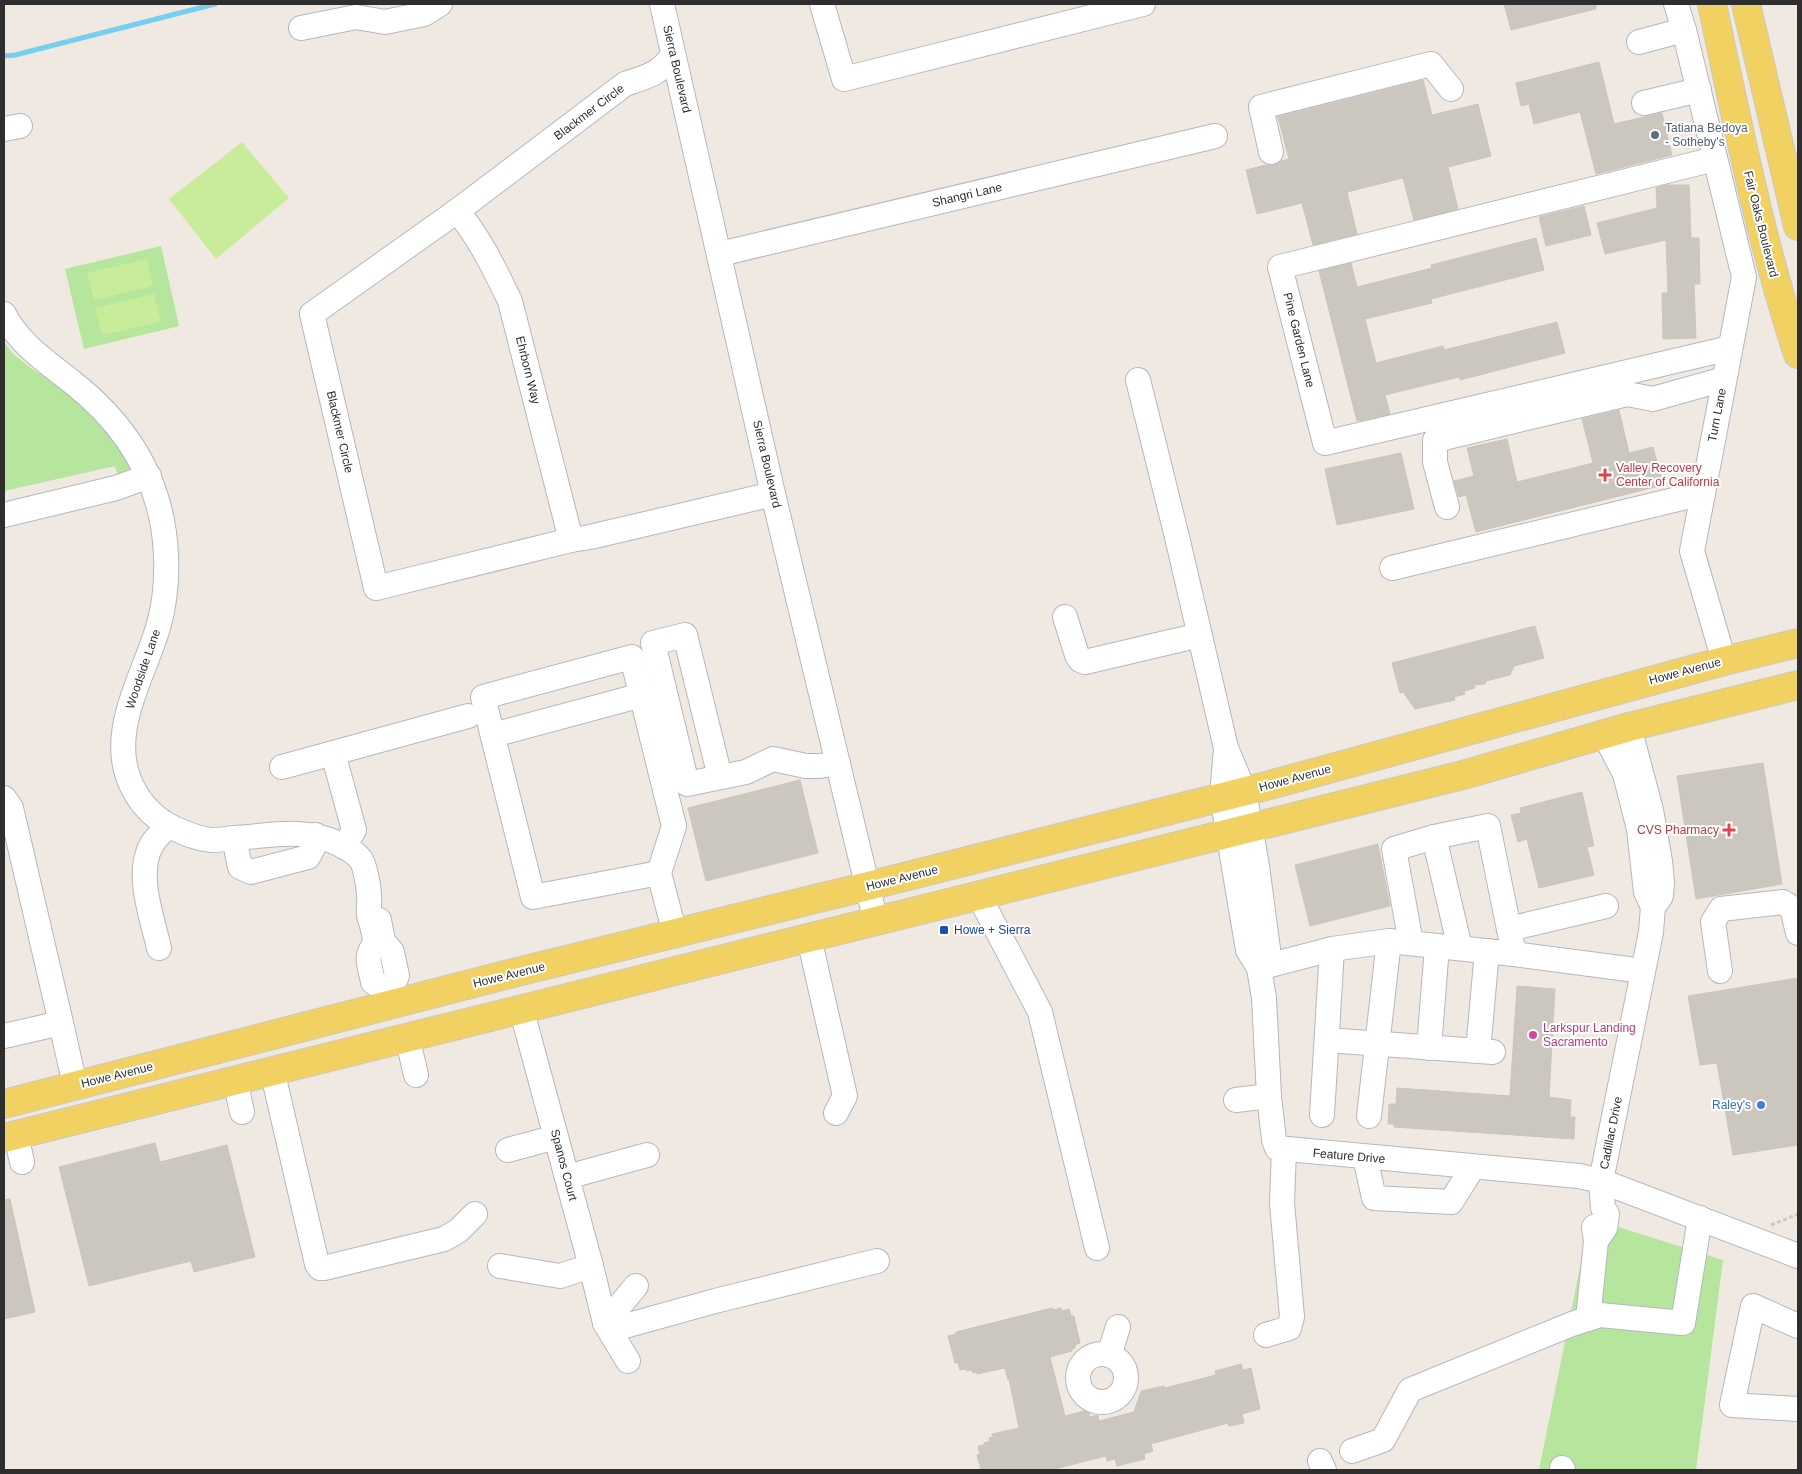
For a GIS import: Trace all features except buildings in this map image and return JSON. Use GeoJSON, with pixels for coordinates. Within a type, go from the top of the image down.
{"type":"FeatureCollection","features":[{"type":"Feature","properties":{"kind":"main road","name":"Fair Oaks Boulevard"},"geometry":{"type":"LineString","coordinates":[[1712,4],[1778,294],[1798,354]]}},
{"type":"Feature","properties":{"kind":"main road"},"geometry":{"type":"LineString","coordinates":[[1730,4],[1761,132],[1780,147]]}},
{"type":"Feature","properties":{"kind":"main road"},"geometry":{"type":"LineString","coordinates":[[1746,4],[1798,226]]}},
{"type":"Feature","properties":{"kind":"main road","name":"Howe Avenue"},"geometry":{"type":"LineString","coordinates":[[4,1104],[390,998],[676,933],[1233,794],[1724,661],[1798,643]]}},
{"type":"Feature","properties":{"kind":"main road"},"geometry":{"type":"LineString","coordinates":[[10,1136],[407,1036],[1240,831],[1463,775],[1617,730],[1793,689]]}},
{"type":"Feature","properties":{"kind":"main road"},"geometry":{"type":"LineString","coordinates":[[521,1008],[545,988],[654,961],[676,933]]}},
{"type":"Feature","properties":{"kind":"main road"},"geometry":{"type":"LineString","coordinates":[[272,1070],[290,1053],[384,1028],[390,1024],[393,1018],[390,998]]}},
{"type":"Feature","properties":{"kind":"street"},"geometry":{"type":"LineString","coordinates":[[301,28],[356,17],[385,22],[424,14],[440,4]]}},
{"type":"Feature","properties":{"kind":"street","name":"Sierra Boulevard"},"geometry":{"type":"LineString","coordinates":[[662,4],[773,494],[876,922]]}},
{"type":"Feature","properties":{"kind":"street"},"geometry":{"type":"LineString","coordinates":[[822,4],[844,79],[1142,4]]}},
{"type":"Feature","properties":{"kind":"street"},"geometry":{"type":"LineString","coordinates":[[1676,4],[1716,164]]}},
{"type":"Feature","properties":{"kind":"street"},"geometry":{"type":"LineString","coordinates":[[1639,42],[1684,30]]}},
{"type":"Feature","properties":{"kind":"street","name":"Blackmer Circle"},"geometry":{"type":"LineString","coordinates":[[673,56],[666,66],[653,75],[625,84],[457,211],[312,314],[376,588],[571,540],[773,494]]}},
{"type":"Feature","properties":{"kind":"street"},"geometry":{"type":"LineString","coordinates":[[1271,152],[1261,107],[1431,64],[1451,89]]}},
{"type":"Feature","properties":{"kind":"street"},"geometry":{"type":"LineString","coordinates":[[1644,103],[1698,90]]}},
{"type":"Feature","properties":{"kind":"street","name":"Shangri Lane"},"geometry":{"type":"LineString","coordinates":[[720,254],[1215,136]]}},
{"type":"Feature","properties":{"kind":"street","name":"Turn Lane"},"geometry":{"type":"LineString","coordinates":[[1716,164],[1744,277],[1692,551],[1724,661]]}},
{"type":"Feature","properties":{"kind":"street","name":"Pine Garden Lane"},"geometry":{"type":"LineString","coordinates":[[1716,164],[1280,267],[1325,443],[1730,348]]}},
{"type":"Feature","properties":{"kind":"street","name":"Ehrborn Way"},"geometry":{"type":"LineString","coordinates":[[457,211],[466,222],[494,268],[510,301],[571,540]]}},
{"type":"Feature","properties":{"kind":"street","name":"Woodside Lane"},"geometry":{"type":"LineString","coordinates":[[4,314],[16,333],[33,351],[94,399],[113,418],[127,437],[149,476],[158,504],[165,534],[165,589],[159,624],[127,714],[123,731],[122,747],[125,769],[135,792],[146,808],[168,826],[192,837],[212,840],[295,834],[316,835],[344,847],[362,861],[370,898],[369,912],[379,942],[368,957],[373,982],[390,998]]}},
{"type":"Feature","properties":{"kind":"street"},"geometry":{"type":"LineString","coordinates":[[1138,380],[1226,748],[1240,831],[1248,950],[1259,968],[1264,998],[1269,1096],[1274,1140],[1278,1148],[1284,1150],[1282,1203],[1292,1317],[1289,1328],[1266,1335]]}},
{"type":"Feature","properties":{"kind":"street"},"geometry":{"type":"LineString","coordinates":[[1447,507],[1435,462],[1435,440],[1627,394],[1653,399],[1724,380]]}},
{"type":"Feature","properties":{"kind":"street"},"geometry":{"type":"LineString","coordinates":[[4,515],[116,488],[149,476]]}},
{"type":"Feature","properties":{"kind":"street"},"geometry":{"type":"LineString","coordinates":[[1392,568],[1702,493]]}},
{"type":"Feature","properties":{"kind":"street"},"geometry":{"type":"LineString","coordinates":[[1066,617],[1076,655],[1085,662],[1200,635]]}},
{"type":"Feature","properties":{"kind":"street"},"geometry":{"type":"LineString","coordinates":[[720,777],[685,635],[653,643],[687,784],[746,772],[773,759],[806,766],[838,763]]}},
{"type":"Feature","properties":{"kind":"street"},"geometry":{"type":"LineString","coordinates":[[658,873],[533,897],[484,697],[632,657],[674,826],[658,873],[676,933]]}},
{"type":"Feature","properties":{"kind":"street"},"geometry":{"type":"LineString","coordinates":[[493,735],[642,695]]}},
{"type":"Feature","properties":{"kind":"street"},"geometry":{"type":"LineString","coordinates":[[282,767],[468,716]]}},
{"type":"Feature","properties":{"kind":"street","name":"Cadillac Drive"},"geometry":{"type":"LineString","coordinates":[[1617,730],[1625,774],[1639,829],[1646,892],[1653,907],[1651,932],[1601,1181],[1798,1256]]}},
{"type":"Feature","properties":{"kind":"street"},"geometry":{"type":"LineString","coordinates":[[333,753],[354,830],[344,847]]}},
{"type":"Feature","properties":{"kind":"street"},"geometry":{"type":"LineString","coordinates":[[4,798],[11,808],[76,1085]]}},
{"type":"Feature","properties":{"kind":"street"},"geometry":{"type":"LineString","coordinates":[[159,948],[145,889],[145,860],[152,843],[168,826]]}},
{"type":"Feature","properties":{"kind":"street"},"geometry":{"type":"LineString","coordinates":[[1369,1116],[1377,1044],[1400,942],[1394,849],[1434,837],[1488,826],[1514,954]]}},
{"type":"Feature","properties":{"kind":"street"},"geometry":{"type":"LineString","coordinates":[[236,838],[236,853],[240,867],[251,872],[308,857],[314,846],[316,835]]}},
{"type":"Feature","properties":{"kind":"street"},"geometry":{"type":"LineString","coordinates":[[1429,1048],[1449,947],[1434,837]]}},
{"type":"Feature","properties":{"kind":"street"},"geometry":{"type":"LineString","coordinates":[[979,896],[1040,1012],[1097,1248]]}},
{"type":"Feature","properties":{"kind":"street"},"geometry":{"type":"LineString","coordinates":[[1720,971],[1713,922],[1722,909],[1783,902],[1792,908],[1798,933]]}},
{"type":"Feature","properties":{"kind":"street"},"geometry":{"type":"LineString","coordinates":[[1509,929],[1606,906]]}},
{"type":"Feature","properties":{"kind":"street"},"geometry":{"type":"LineString","coordinates":[[809,938],[845,1096],[836,1113]]}},
{"type":"Feature","properties":{"kind":"street"},"geometry":{"type":"LineString","coordinates":[[1259,968],[1332,949],[1400,942],[1514,954],[1643,971]]}},
{"type":"Feature","properties":{"kind":"street"},"geometry":{"type":"LineString","coordinates":[[1322,1115],[1332,949]]}},
{"type":"Feature","properties":{"kind":"street"},"geometry":{"type":"LineString","coordinates":[[1327,1040],[1485,1052],[1487,951]]}},
{"type":"Feature","properties":{"kind":"street","name":"Spanos Court"},"geometry":{"type":"LineString","coordinates":[[521,1008],[605,1323],[628,1362]]}},
{"type":"Feature","properties":{"kind":"street"},"geometry":{"type":"LineString","coordinates":[[4,1036],[61,1023]]}},
{"type":"Feature","properties":{"kind":"street"},"geometry":{"type":"LineString","coordinates":[[407,1036],[416,1075]]}},
{"type":"Feature","properties":{"kind":"street"},"geometry":{"type":"LineString","coordinates":[[272,1070],[317,1264],[320,1268],[435,1242],[452,1236],[475,1214]]}},
{"type":"Feature","properties":{"kind":"street"},"geometry":{"type":"LineString","coordinates":[[234,1080],[242,1112]]}},
{"type":"Feature","properties":{"kind":"street"},"geometry":{"type":"LineString","coordinates":[[1236,1100],[1269,1096]]}},
{"type":"Feature","properties":{"kind":"street"},"geometry":{"type":"LineString","coordinates":[[10,1136],[22,1162]]}},
{"type":"Feature","properties":{"kind":"street"},"geometry":{"type":"LineString","coordinates":[[508,1150],[556,1137]]}},
{"type":"Feature","properties":{"kind":"street","name":"Feature Drive"},"geometry":{"type":"LineString","coordinates":[[1284,1150],[1579,1176],[1601,1181]]}},
{"type":"Feature","properties":{"kind":"street"},"geometry":{"type":"LineString","coordinates":[[567,1177],[647,1155]]}},
{"type":"Feature","properties":{"kind":"street"},"geometry":{"type":"LineString","coordinates":[[1364,1157],[1374,1198],[1451,1202],[1473,1167]]}},
{"type":"Feature","properties":{"kind":"street"},"geometry":{"type":"LineString","coordinates":[[1588,1319],[1596,1241],[1605,1228],[1607,1214],[1604,1208],[1601,1181]]}},
{"type":"Feature","properties":{"kind":"street"},"geometry":{"type":"LineString","coordinates":[[1352,1451],[1383,1440],[1410,1390],[1572,1324],[1600,1315],[1682,1323],[1700,1218]]}},
{"type":"Feature","properties":{"kind":"street"},"geometry":{"type":"LineString","coordinates":[[605,1323],[624,1326],[715,1301],[877,1261]]}},
{"type":"Feature","properties":{"kind":"street"},"geometry":{"type":"LineString","coordinates":[[500,1266],[560,1276],[591,1266]]}},
{"type":"Feature","properties":{"kind":"street"},"geometry":{"type":"LineString","coordinates":[[605,1323],[636,1286]]}},
{"type":"Feature","properties":{"kind":"street"},"geometry":{"type":"LineString","coordinates":[[1798,1326],[1754,1306],[1732,1405],[1798,1409]]}},
{"type":"Feature","properties":{"kind":"street"},"geometry":{"type":"LineString","coordinates":[[1109,1355],[1118,1327]]}},
{"type":"Feature","properties":{"kind":"path"},"geometry":{"type":"LineString","coordinates":[[1763,1227],[1798,1214]]}},
{"type":"Feature","properties":{"kind":"green space"},"geometry":{"type":"Polygon","coordinates":[[[242,142],[289,198],[216,259],[169,199],[242,142]]]}},
{"type":"Feature","properties":{"kind":"green space"},"geometry":{"type":"Polygon","coordinates":[[[161,246],[179,326],[84,349],[65,269],[161,246]]]}},
{"type":"Feature","properties":{"kind":"green space"},"geometry":{"type":"Polygon","coordinates":[[[147,259],[153,286],[94,300],[87,273],[147,259]]]}},
{"type":"Feature","properties":{"kind":"green space"},"geometry":{"type":"Polygon","coordinates":[[[154,294],[161,322],[102,335],[95,308],[154,294]]]}},
{"type":"Feature","properties":{"kind":"green space"},"geometry":{"type":"Polygon","coordinates":[[[4,342],[13,354],[80,401],[112,432],[136,475],[119,481],[115,466],[4,491],[4,342]]]}},
{"type":"Feature","properties":{"kind":"green space"},"geometry":{"type":"Polygon","coordinates":[[[1590,1218],[1723,1260],[1696,1470],[1539,1470],[1590,1218]]]}},
{"type":"Feature","properties":{"kind":"waterway"},"geometry":{"type":"LineString","coordinates":[[4,56],[15,55],[215,4]]}},
{"type":"Feature","properties":{"kind":"place","name":"Tatiana Bedoya - Sotheby's"},"geometry":{"type":"Point","coordinates":[1655,135]}},
{"type":"Feature","properties":{"kind":"place","name":"Valley Recovery Center of California"},"geometry":{"type":"Point","coordinates":[1605,475]}},
{"type":"Feature","properties":{"kind":"place","name":"CVS Pharmacy"},"geometry":{"type":"Point","coordinates":[1729,830]}},
{"type":"Feature","properties":{"kind":"place","name":"Howe + Sierra"},"geometry":{"type":"Point","coordinates":[944,930]}},
{"type":"Feature","properties":{"kind":"place","name":"Larkspur Landing Sacramento"},"geometry":{"type":"Point","coordinates":[1533,1035]}},
{"type":"Feature","properties":{"kind":"place","name":"Raley's"},"geometry":{"type":"Point","coordinates":[1761,1105]}}]}
